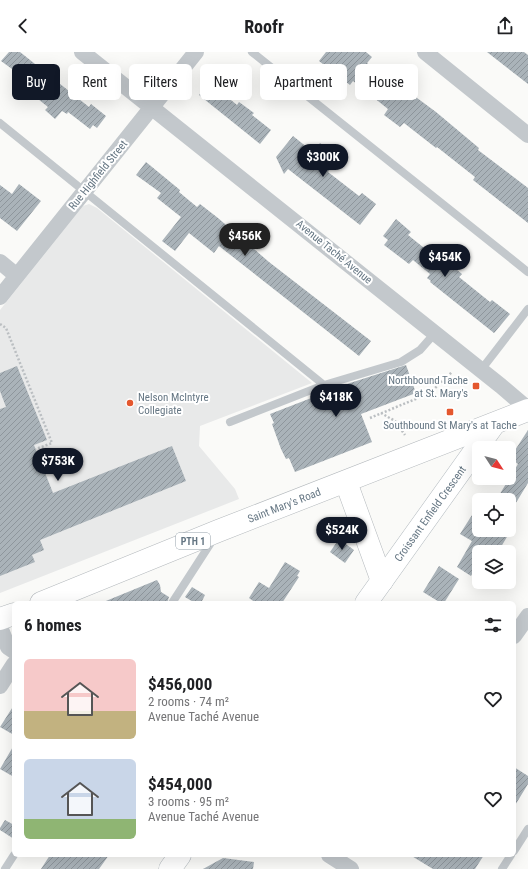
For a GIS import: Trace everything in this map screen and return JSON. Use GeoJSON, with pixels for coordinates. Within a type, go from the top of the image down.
{"type":"FeatureCollection","features":[{"type":"Feature","properties":{"kind":"main road","name":"Saint Mary's Road"},"geometry":{"type":"LineString","coordinates":[[46,601],[218,531],[528,410]]}},
{"type":"Feature","properties":{"kind":"main road","name":"Croissant Enfield Crescent"},"geometry":{"type":"LineString","coordinates":[[367,601],[494,424]]}},
{"type":"Feature","properties":{"kind":"main road"},"geometry":{"type":"LineString","coordinates":[[346,482],[382,581]]}},
{"type":"Feature","properties":{"kind":"main road"},"geometry":{"type":"LineString","coordinates":[[0,620],[12,615]]}},
{"type":"Feature","properties":{"kind":"main road"},"geometry":{"type":"LineString","coordinates":[[170,869],[179,857]]}},
{"type":"Feature","properties":{"kind":"street","name":"Avenue Taché Avenue"},"geometry":{"type":"LineString","coordinates":[[82,52],[435,333],[528,410]]}},
{"type":"Feature","properties":{"kind":"street","name":"Rue Highfield Street"},"geometry":{"type":"LineString","coordinates":[[0,297],[196,52]]}},
{"type":"Feature","properties":{"kind":"street"},"geometry":{"type":"LineString","coordinates":[[425,52],[528,135]]}},
{"type":"Feature","properties":{"kind":"street"},"geometry":{"type":"LineString","coordinates":[[0,262],[17,276]]}},
{"type":"Feature","properties":{"kind":"street"},"geometry":{"type":"LineString","coordinates":[[516,633],[528,616]]}},
{"type":"Feature","properties":{"kind":"street"},"geometry":{"type":"LineString","coordinates":[[0,627],[8,647],[12,650]]}},
{"type":"Feature","properties":{"kind":"street"},"geometry":{"type":"LineString","coordinates":[[0,686],[12,667]]}},
{"type":"Feature","properties":{"kind":"street"},"geometry":{"type":"LineString","coordinates":[[332,857],[351,869]]}},
{"type":"Feature","properties":{"kind":"lane"},"geometry":{"type":"LineString","coordinates":[[252,52],[528,272]]}},
{"type":"Feature","properties":{"kind":"lane"},"geometry":{"type":"LineString","coordinates":[[0,123],[324,385]]}},
{"type":"Feature","properties":{"kind":"lane"},"geometry":{"type":"LineString","coordinates":[[481,370],[528,309]]}},
{"type":"Feature","properties":{"kind":"lane"},"geometry":{"type":"LineString","coordinates":[[230,422],[324,385],[401,362],[420,350],[435,333]]}},
{"type":"Feature","properties":{"kind":"lane"},"geometry":{"type":"LineString","coordinates":[[173,601],[218,531]]}},
{"type":"Feature","properties":{"kind":"lane"},"geometry":{"type":"LineString","coordinates":[[516,848],[528,829]]}},
{"type":"Feature","properties":{"kind":"lane"},"geometry":{"type":"LineString","coordinates":[[6,869],[13,857]]}},
{"type":"Feature","properties":{"kind":"lane"},"geometry":{"type":"LineString","coordinates":[[502,869],[510,857]]}},
{"type":"Feature","properties":{"kind":"path"},"geometry":{"type":"LineString","coordinates":[[0,324],[6,328],[52,443],[36,449]]}},
{"type":"Feature","properties":{"kind":"path"},"geometry":{"type":"LineString","coordinates":[[370,418],[418,398],[433,390],[452,372]]}},
{"type":"Feature","properties":{"kind":"path"},"geometry":{"type":"LineString","coordinates":[[381,413],[395,421],[405,435]]}},
{"type":"Feature","properties":{"kind":"shaded area","name":"Nelson McIntyre Collegiate"},"geometry":{"type":"Polygon","coordinates":[[[89,204],[97,208],[312,383],[200,426],[199,446],[235,489],[239,499],[0,593],[0,310],[83,206],[89,204]]]}},
{"type":"Feature","properties":{"kind":"building"},"geometry":{"type":"Polygon","coordinates":[[[9,52],[20,52],[35,64],[12,64],[12,69],[1,61],[9,52]]]}},
{"type":"Feature","properties":{"kind":"building"},"geometry":{"type":"Polygon","coordinates":[[[326,52],[366,52],[372,57],[367,63],[368,64],[355,64],[355,83],[353,81],[350,85],[347,83],[347,64],[323,64],[319,61],[326,52]]]}},
{"type":"Feature","properties":{"kind":"building"},"geometry":{"type":"Polygon","coordinates":[[[487,52],[524,52],[528,55],[528,84],[487,52]]]}},
{"type":"Feature","properties":{"kind":"building"},"geometry":{"type":"Polygon","coordinates":[[[60,84],[68,90],[68,100],[80,100],[89,107],[91,104],[106,116],[97,128],[93,125],[90,129],[68,112],[67,114],[62,111],[55,119],[45,110],[48,107],[39,100],[60,100],[60,84]]]}},
{"type":"Feature","properties":{"kind":"building"},"geometry":{"type":"Polygon","coordinates":[[[418,99],[436,112],[479,148],[478,150],[528,188],[528,223],[473,180],[475,177],[437,147],[436,148],[404,123],[400,127],[384,115],[388,109],[377,100],[418,100],[418,99]]]}},
{"type":"Feature","properties":{"kind":"building"},"geometry":{"type":"Polygon","coordinates":[[[205,100],[231,100],[237,105],[239,102],[254,113],[252,115],[271,130],[260,144],[205,100]]]}},
{"type":"Feature","properties":{"kind":"building"},"geometry":{"type":"Polygon","coordinates":[[[293,136],[313,152],[320,143],[338,156],[328,168],[330,169],[328,172],[359,196],[362,193],[376,204],[360,225],[288,169],[284,174],[276,157],[293,136]]]}},
{"type":"Feature","properties":{"kind":"building"},"geometry":{"type":"Polygon","coordinates":[[[146,162],[180,190],[179,192],[197,207],[200,204],[269,262],[371,341],[359,356],[219,246],[214,253],[189,233],[175,251],[162,241],[181,217],[157,198],[161,193],[136,175],[146,162]]]}},
{"type":"Feature","properties":{"kind":"building"},"geometry":{"type":"Polygon","coordinates":[[[19,184],[41,201],[17,231],[0,218],[0,185],[12,194],[19,184]]]}},
{"type":"Feature","properties":{"kind":"building"},"geometry":{"type":"Polygon","coordinates":[[[396,219],[411,232],[408,235],[444,264],[446,261],[462,274],[459,277],[490,302],[492,300],[510,314],[494,333],[430,282],[431,281],[427,278],[430,274],[413,260],[409,264],[384,245],[388,240],[383,236],[396,219]]]}},
{"type":"Feature","properties":{"kind":"building"},"geometry":{"type":"Polygon","coordinates":[[[406,365],[416,393],[361,414],[372,442],[295,472],[289,458],[286,459],[281,449],[270,414],[350,383],[406,365]]]}},
{"type":"Feature","properties":{"kind":"building"},"geometry":{"type":"Polygon","coordinates":[[[17,366],[47,440],[34,445],[53,493],[172,446],[186,481],[40,540],[44,550],[32,555],[35,562],[0,576],[0,409],[6,407],[0,391],[0,373],[17,366]]]}},
{"type":"Feature","properties":{"kind":"building"},"geometry":{"type":"Polygon","coordinates":[[[528,430],[528,483],[516,503],[516,493],[500,493],[505,485],[516,485],[516,467],[518,464],[516,462],[516,449],[528,430]]]}},
{"type":"Feature","properties":{"kind":"building"},"geometry":{"type":"Polygon","coordinates":[[[472,515],[472,537],[507,537],[502,545],[472,545],[471,576],[457,567],[472,541],[460,534],[472,515]]]}},
{"type":"Feature","properties":{"kind":"building"},"geometry":{"type":"Polygon","coordinates":[[[339,539],[354,550],[345,563],[330,552],[339,539]]]}},
{"type":"Feature","properties":{"kind":"building"},"geometry":{"type":"Polygon","coordinates":[[[285,562],[300,571],[297,576],[299,577],[283,601],[253,601],[249,598],[259,582],[269,588],[285,562]]]}},
{"type":"Feature","properties":{"kind":"building"},"geometry":{"type":"Polygon","coordinates":[[[439,566],[459,579],[445,601],[438,601],[423,592],[439,566]]]}},
{"type":"Feature","properties":{"kind":"building"},"geometry":{"type":"Polygon","coordinates":[[[157,580],[160,585],[161,592],[169,597],[168,601],[106,601],[157,580]]]}},
{"type":"Feature","properties":{"kind":"building"},"geometry":{"type":"Polygon","coordinates":[[[192,587],[205,595],[202,601],[192,601],[185,597],[192,587]]]}},
{"type":"Feature","properties":{"kind":"building"},"geometry":{"type":"Polygon","coordinates":[[[12,708],[12,734],[0,727],[12,708]]]}},
{"type":"Feature","properties":{"kind":"building"},"geometry":{"type":"Polygon","coordinates":[[[12,748],[12,776],[0,769],[12,748]]]}},
{"type":"Feature","properties":{"kind":"building"},"geometry":{"type":"Polygon","coordinates":[[[516,768],[528,776],[528,784],[516,804],[516,768]]]}},
{"type":"Feature","properties":{"kind":"building"},"geometry":{"type":"Polygon","coordinates":[[[5,820],[12,824],[12,838],[0,830],[5,820]]]}},
{"type":"Feature","properties":{"kind":"building"},"geometry":{"type":"Polygon","coordinates":[[[49,857],[108,857],[99,869],[41,869],[49,857]]]}},
{"type":"Feature","properties":{"kind":"building"},"geometry":{"type":"Polygon","coordinates":[[[413,857],[483,857],[475,869],[433,869],[413,857]]]}},
{"type":"Feature","properties":{"kind":"building"},"geometry":{"type":"Polygon","coordinates":[[[223,858],[254,862],[253,869],[203,869],[223,858]]]}},
{"type":"Feature","properties":{"kind":"place","name":"Northbound Tache at St. Mary's"},"geometry":{"type":"Point","coordinates":[476,386]}},
{"type":"Feature","properties":{"kind":"place","name":"Nelson McIntyre Collegiate"},"geometry":{"type":"Point","coordinates":[130,403]}},
{"type":"Feature","properties":{"kind":"place","name":"Southbound St Mary's at Tache"},"geometry":{"type":"Point","coordinates":[450,412]}}]}
